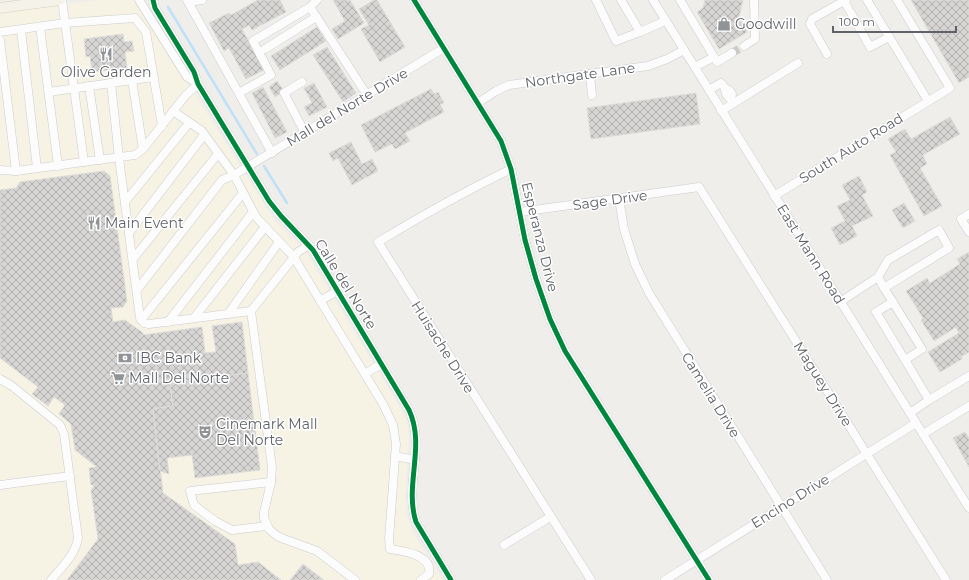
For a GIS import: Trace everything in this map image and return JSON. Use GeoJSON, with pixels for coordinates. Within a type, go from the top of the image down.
{"type":"FeatureCollection","features":[{"type":"Feature","properties":{"kind":"main road"},"geometry":{"type":"LineString","coordinates":[[0,8],[61,0]]}},
{"type":"Feature","properties":{"kind":"street"},"geometry":{"type":"LineString","coordinates":[[61,0],[84,162]]}},
{"type":"Feature","properties":{"kind":"street"},"geometry":{"type":"LineString","coordinates":[[0,170],[16,171],[135,155],[143,149],[186,95],[198,84],[186,77],[139,0]]}},
{"type":"Feature","properties":{"kind":"street","name":"Calle del Norte"},"geometry":{"type":"LineString","coordinates":[[153,0],[155,8],[194,72],[198,84],[269,201],[280,216],[309,245],[338,291],[413,420],[416,438],[412,496],[413,514],[416,522],[451,580]]}},
{"type":"Feature","properties":{"kind":"street"},"geometry":{"type":"LineString","coordinates":[[202,0],[188,1],[272,153]]}},
{"type":"Feature","properties":{"kind":"street"},"geometry":{"type":"LineString","coordinates":[[239,93],[271,75],[253,41],[310,7],[317,0]]}},
{"type":"Feature","properties":{"kind":"street"},"geometry":{"type":"LineString","coordinates":[[596,0],[616,40],[640,32],[666,20]]}},
{"type":"Feature","properties":{"kind":"street"},"geometry":{"type":"LineString","coordinates":[[621,0],[640,32]]}},
{"type":"Feature","properties":{"kind":"street","name":"East Mann Road"},"geometry":{"type":"LineString","coordinates":[[653,0],[969,508]]}},
{"type":"Feature","properties":{"kind":"street"},"geometry":{"type":"LineString","coordinates":[[680,0],[717,62],[732,53]]}},
{"type":"Feature","properties":{"kind":"street"},"geometry":{"type":"LineString","coordinates":[[744,46],[755,39],[754,0]]}},
{"type":"Feature","properties":{"kind":"street"},"geometry":{"type":"LineString","coordinates":[[867,0],[928,101]]}},
{"type":"Feature","properties":{"kind":"street","name":"South Auto Road"},"geometry":{"type":"LineString","coordinates":[[774,196],[950,88],[897,0]]}},
{"type":"Feature","properties":{"kind":"street","name":"Esperanza Drive"},"geometry":{"type":"LineString","coordinates":[[418,1],[444,48],[501,141],[511,170],[525,240],[536,279],[550,319],[565,352],[709,580]]}},
{"type":"Feature","properties":{"kind":"street"},"geometry":{"type":"LineString","coordinates":[[827,54],[810,24],[812,19],[847,6],[870,47],[889,37]]}},
{"type":"Feature","properties":{"kind":"street"},"geometry":{"type":"LineString","coordinates":[[310,7],[366,95]]}},
{"type":"Feature","properties":{"kind":"street"},"geometry":{"type":"LineString","coordinates":[[265,49],[316,17]]}},
{"type":"Feature","properties":{"kind":"street"},"geometry":{"type":"LineString","coordinates":[[0,32],[65,23],[135,18],[146,32],[162,126]]}},
{"type":"Feature","properties":{"kind":"street"},"geometry":{"type":"LineString","coordinates":[[40,27],[58,166]]}},
{"type":"Feature","properties":{"kind":"street"},"geometry":{"type":"LineString","coordinates":[[21,30],[37,168]]}},
{"type":"Feature","properties":{"kind":"street"},"geometry":{"type":"LineString","coordinates":[[0,40],[3,96],[16,171]]}},
{"type":"Feature","properties":{"kind":"street","name":"Mall del Norte Drive"},"geometry":{"type":"LineString","coordinates":[[137,290],[222,180],[249,167],[444,48]]}},
{"type":"Feature","properties":{"kind":"street","name":"Northgate Lane"},"geometry":{"type":"LineString","coordinates":[[478,102],[509,85],[648,66],[667,60],[684,50]]}},
{"type":"Feature","properties":{"kind":"street"},"geometry":{"type":"LineString","coordinates":[[695,67],[714,57]]}},
{"type":"Feature","properties":{"kind":"street"},"geometry":{"type":"LineString","coordinates":[[722,110],[732,101],[798,63]]}},
{"type":"Feature","properties":{"kind":"street"},"geometry":{"type":"LineString","coordinates":[[590,74],[592,95]]}},
{"type":"Feature","properties":{"kind":"street"},"geometry":{"type":"LineString","coordinates":[[49,92],[153,77]]}},
{"type":"Feature","properties":{"kind":"street"},"geometry":{"type":"LineString","coordinates":[[132,80],[143,149]]}},
{"type":"Feature","properties":{"kind":"street"},"geometry":{"type":"LineString","coordinates":[[302,82],[284,93],[305,133]]}},
{"type":"Feature","properties":{"kind":"street"},"geometry":{"type":"LineString","coordinates":[[111,83],[119,158],[141,320],[144,323],[149,324],[251,311]]}},
{"type":"Feature","properties":{"kind":"street"},"geometry":{"type":"LineString","coordinates":[[709,90],[721,83],[732,94],[732,101]]}},
{"type":"Feature","properties":{"kind":"street"},"geometry":{"type":"LineString","coordinates":[[89,86],[100,160]]}},
{"type":"Feature","properties":{"kind":"street"},"geometry":{"type":"LineString","coordinates":[[173,111],[202,132],[234,175],[256,218],[293,256],[382,404],[393,425],[396,444],[389,539],[390,549],[403,551],[426,561],[429,565],[429,574],[421,580]]}},
{"type":"Feature","properties":{"kind":"street"},"geometry":{"type":"LineString","coordinates":[[125,202],[189,123]]}},
{"type":"Feature","properties":{"kind":"street"},"geometry":{"type":"LineString","coordinates":[[129,233],[204,135]]}},
{"type":"Feature","properties":{"kind":"street"},"geometry":{"type":"LineString","coordinates":[[132,259],[218,154]]}},
{"type":"Feature","properties":{"kind":"street","name":"Huisache Drive"},"geometry":{"type":"LineString","coordinates":[[511,170],[473,187],[428,211],[378,242],[591,580]]}},
{"type":"Feature","properties":{"kind":"street","name":"Sage Drive"},"geometry":{"type":"LineString","coordinates":[[520,212],[699,187]]}},
{"type":"Feature","properties":{"kind":"street","name":"Maguey Drive"},"geometry":{"type":"LineString","coordinates":[[699,187],[946,580]]}},
{"type":"Feature","properties":{"kind":"street"},"geometry":{"type":"LineString","coordinates":[[141,320],[243,193]]}},
{"type":"Feature","properties":{"kind":"street","name":"Camelia Drive"},"geometry":{"type":"LineString","coordinates":[[620,198],[624,229],[635,264],[648,293],[827,580]]}},
{"type":"Feature","properties":{"kind":"street"},"geometry":{"type":"LineString","coordinates":[[168,322],[253,212]]}},
{"type":"Feature","properties":{"kind":"street"},"geometry":{"type":"LineString","coordinates":[[969,214],[961,219],[969,232]]}},
{"type":"Feature","properties":{"kind":"street"},"geometry":{"type":"LineString","coordinates":[[194,318],[264,226]]}},
{"type":"Feature","properties":{"kind":"street"},"geometry":{"type":"LineString","coordinates":[[840,302],[878,277],[888,260],[939,230],[949,248],[884,288]]}},
{"type":"Feature","properties":{"kind":"street"},"geometry":{"type":"LineString","coordinates":[[228,314],[279,242]]}},
{"type":"Feature","properties":{"kind":"street"},"geometry":{"type":"LineString","coordinates":[[309,245],[293,256],[251,311],[272,467],[271,482],[264,512],[267,526],[271,532],[277,536],[317,551],[355,580]]}},
{"type":"Feature","properties":{"kind":"street"},"geometry":{"type":"LineString","coordinates":[[878,277],[922,350],[905,360]]}},
{"type":"Feature","properties":{"kind":"street"},"geometry":{"type":"LineString","coordinates":[[320,301],[338,291]]}},
{"type":"Feature","properties":{"kind":"street"},"geometry":{"type":"LineString","coordinates":[[893,302],[876,312],[929,400]]}},
{"type":"Feature","properties":{"kind":"street"},"geometry":{"type":"LineString","coordinates":[[365,374],[381,364]]}},
{"type":"Feature","properties":{"kind":"street"},"geometry":{"type":"LineString","coordinates":[[910,413],[969,376]]}},
{"type":"Feature","properties":{"kind":"street"},"geometry":{"type":"LineString","coordinates":[[0,379],[12,386],[63,429],[78,538],[77,545],[51,580]]}},
{"type":"Feature","properties":{"kind":"street"},"geometry":{"type":"LineString","coordinates":[[923,434],[969,406]]}},
{"type":"Feature","properties":{"kind":"street","name":"Encino Drive"},"geometry":{"type":"LineString","coordinates":[[664,580],[916,423]]}},
{"type":"Feature","properties":{"kind":"street"},"geometry":{"type":"LineString","coordinates":[[395,456],[415,460]]}},
{"type":"Feature","properties":{"kind":"street"},"geometry":{"type":"LineString","coordinates":[[0,486],[70,476]]}},
{"type":"Feature","properties":{"kind":"street"},"geometry":{"type":"LineString","coordinates":[[267,526],[232,530],[215,521],[194,505],[190,491],[271,482]]}},
{"type":"Feature","properties":{"kind":"street"},"geometry":{"type":"LineString","coordinates":[[504,545],[550,517]]}},
{"type":"Feature","properties":{"kind":"shaded area"},"geometry":{"type":"Polygon","coordinates":[[[97,0],[135,0],[275,221],[305,251],[403,413],[409,436],[405,498],[406,514],[415,536],[443,580],[0,580],[0,13],[97,0]]]}},
{"type":"Feature","properties":{"kind":"building"},"geometry":{"type":"Polygon","coordinates":[[[258,0],[280,0],[286,12],[252,30],[249,25],[242,29],[264,70],[246,79],[229,48],[224,51],[209,23],[229,13],[231,15],[258,0]]]}},
{"type":"Feature","properties":{"kind":"building"},"geometry":{"type":"Polygon","coordinates":[[[333,0],[350,0],[364,23],[338,39],[332,29],[345,21],[333,0]]]}},
{"type":"Feature","properties":{"kind":"building"},"geometry":{"type":"Polygon","coordinates":[[[374,0],[377,0],[405,47],[380,62],[361,29],[369,25],[359,9],[374,0]]]}},
{"type":"Feature","properties":{"kind":"building","name":"Goodwill"},"geometry":{"type":"Polygon","coordinates":[[[705,0],[743,0],[739,17],[747,32],[719,49],[697,12],[703,8],[705,0]]]}},
{"type":"Feature","properties":{"kind":"building"},"geometry":{"type":"Polygon","coordinates":[[[911,0],[969,0],[969,77],[959,83],[911,0]]]}},
{"type":"Feature","properties":{"kind":"building"},"geometry":{"type":"Polygon","coordinates":[[[317,27],[326,41],[280,70],[271,56],[317,27]]]}},
{"type":"Feature","properties":{"kind":"building","name":"Olive Garden"},"geometry":{"type":"Polygon","coordinates":[[[123,34],[124,42],[132,41],[134,51],[125,52],[127,68],[92,72],[90,56],[86,57],[84,39],[123,34]]]}},
{"type":"Feature","properties":{"kind":"building"},"geometry":{"type":"Polygon","coordinates":[[[327,47],[356,93],[343,102],[313,55],[327,47]]]}},
{"type":"Feature","properties":{"kind":"building"},"geometry":{"type":"Polygon","coordinates":[[[277,81],[284,91],[275,97],[269,87],[277,81]]]}},
{"type":"Feature","properties":{"kind":"building"},"geometry":{"type":"Polygon","coordinates":[[[314,83],[327,107],[309,116],[304,107],[312,103],[304,88],[314,83]]]}},
{"type":"Feature","properties":{"kind":"building"},"geometry":{"type":"Polygon","coordinates":[[[263,87],[287,132],[275,138],[252,93],[263,87]]]}},
{"type":"Feature","properties":{"kind":"building"},"geometry":{"type":"Polygon","coordinates":[[[431,89],[434,94],[438,92],[444,103],[440,104],[444,112],[405,133],[410,141],[395,149],[392,144],[375,152],[361,125],[431,89]]]}},
{"type":"Feature","properties":{"kind":"building"},"geometry":{"type":"Polygon","coordinates":[[[696,93],[700,124],[591,139],[587,108],[696,93]]]}},
{"type":"Feature","properties":{"kind":"building"},"geometry":{"type":"Polygon","coordinates":[[[950,117],[960,134],[923,155],[927,164],[920,168],[942,206],[924,216],[890,155],[896,152],[888,139],[905,129],[911,139],[950,117]]]}},
{"type":"Feature","properties":{"kind":"building"},"geometry":{"type":"Polygon","coordinates":[[[351,142],[362,164],[372,159],[378,171],[352,185],[338,158],[333,161],[329,153],[351,142]]]}},
{"type":"Feature","properties":{"kind":"building","name":"Mall Del Norte"},"geometry":{"type":"Polygon","coordinates":[[[104,171],[110,176],[127,301],[123,307],[111,308],[113,322],[125,320],[143,333],[143,335],[202,327],[205,353],[216,352],[212,326],[242,322],[248,373],[170,383],[173,406],[153,409],[163,493],[235,544],[238,565],[258,562],[281,580],[67,580],[98,539],[91,490],[95,485],[91,485],[89,468],[97,467],[75,450],[71,424],[59,414],[65,405],[54,397],[48,406],[32,394],[38,387],[0,358],[0,190],[16,188],[20,182],[104,171]]]}},
{"type":"Feature","properties":{"kind":"building"},"geometry":{"type":"Polygon","coordinates":[[[859,176],[867,192],[862,195],[873,216],[852,226],[857,236],[840,245],[831,228],[845,221],[837,206],[850,200],[842,185],[859,176]]]}},
{"type":"Feature","properties":{"kind":"building"},"geometry":{"type":"Polygon","coordinates":[[[904,203],[915,221],[903,228],[892,210],[904,203]]]}},
{"type":"Feature","properties":{"kind":"building"},"geometry":{"type":"Polygon","coordinates":[[[969,252],[969,352],[961,357],[962,359],[940,372],[928,352],[959,333],[956,327],[934,341],[921,320],[923,318],[906,291],[927,278],[930,283],[960,264],[957,259],[969,252]]]}},
{"type":"Feature","properties":{"kind":"building","name":"Cinemark Mall Del Norte"},"geometry":{"type":"Polygon","coordinates":[[[248,373],[260,470],[195,478],[192,455],[167,458],[169,474],[160,471],[153,409],[173,406],[170,383],[248,373]]]}},
{"type":"Feature","properties":{"kind":"building"},"geometry":{"type":"Polygon","coordinates":[[[965,432],[969,438],[969,467],[953,438],[965,432]]]}},
{"type":"Feature","properties":{"kind":"building"},"geometry":{"type":"Polygon","coordinates":[[[303,564],[324,580],[290,580],[303,564]]]}},
{"type":"Feature","properties":{"kind":"waterway"},"geometry":{"type":"LineString","coordinates":[[168,7],[257,154]]}},
{"type":"Feature","properties":{"kind":"waterway"},"geometry":{"type":"LineString","coordinates":[[264,166],[287,203]]}},
{"type":"Feature","properties":{"kind":"tunnel"},"geometry":{"type":"LineString","coordinates":[[732,53],[744,46]]}},
{"type":"Feature","properties":{"kind":"cycle path"},"geometry":{"type":"LineString","coordinates":[[153,0],[155,8],[194,72],[198,84],[269,201],[313,250],[409,410],[414,424],[416,437],[412,494],[416,522],[451,580]]}},
{"type":"Feature","properties":{"kind":"cycle path"},"geometry":{"type":"LineString","coordinates":[[414,0],[501,141],[511,169],[525,240],[536,279],[550,319],[565,351],[709,580]]}},
{"type":"Feature","properties":{"kind":"place","name":"Goodwill"},"geometry":{"type":"Point","coordinates":[724,24]}},
{"type":"Feature","properties":{"kind":"place","name":"Olive Garden"},"geometry":{"type":"Point","coordinates":[106,54]}},
{"type":"Feature","properties":{"kind":"place","name":"Main Event"},"geometry":{"type":"Point","coordinates":[94,223]}},
{"type":"Feature","properties":{"kind":"place","name":"IBC Bank"},"geometry":{"type":"Point","coordinates":[125,358]}},
{"type":"Feature","properties":{"kind":"place","name":"Mall Del Norte"},"geometry":{"type":"Point","coordinates":[118,378]}},
{"type":"Feature","properties":{"kind":"place","name":"Cinemark Mall Del Norte"},"geometry":{"type":"Point","coordinates":[205,432]}}]}
